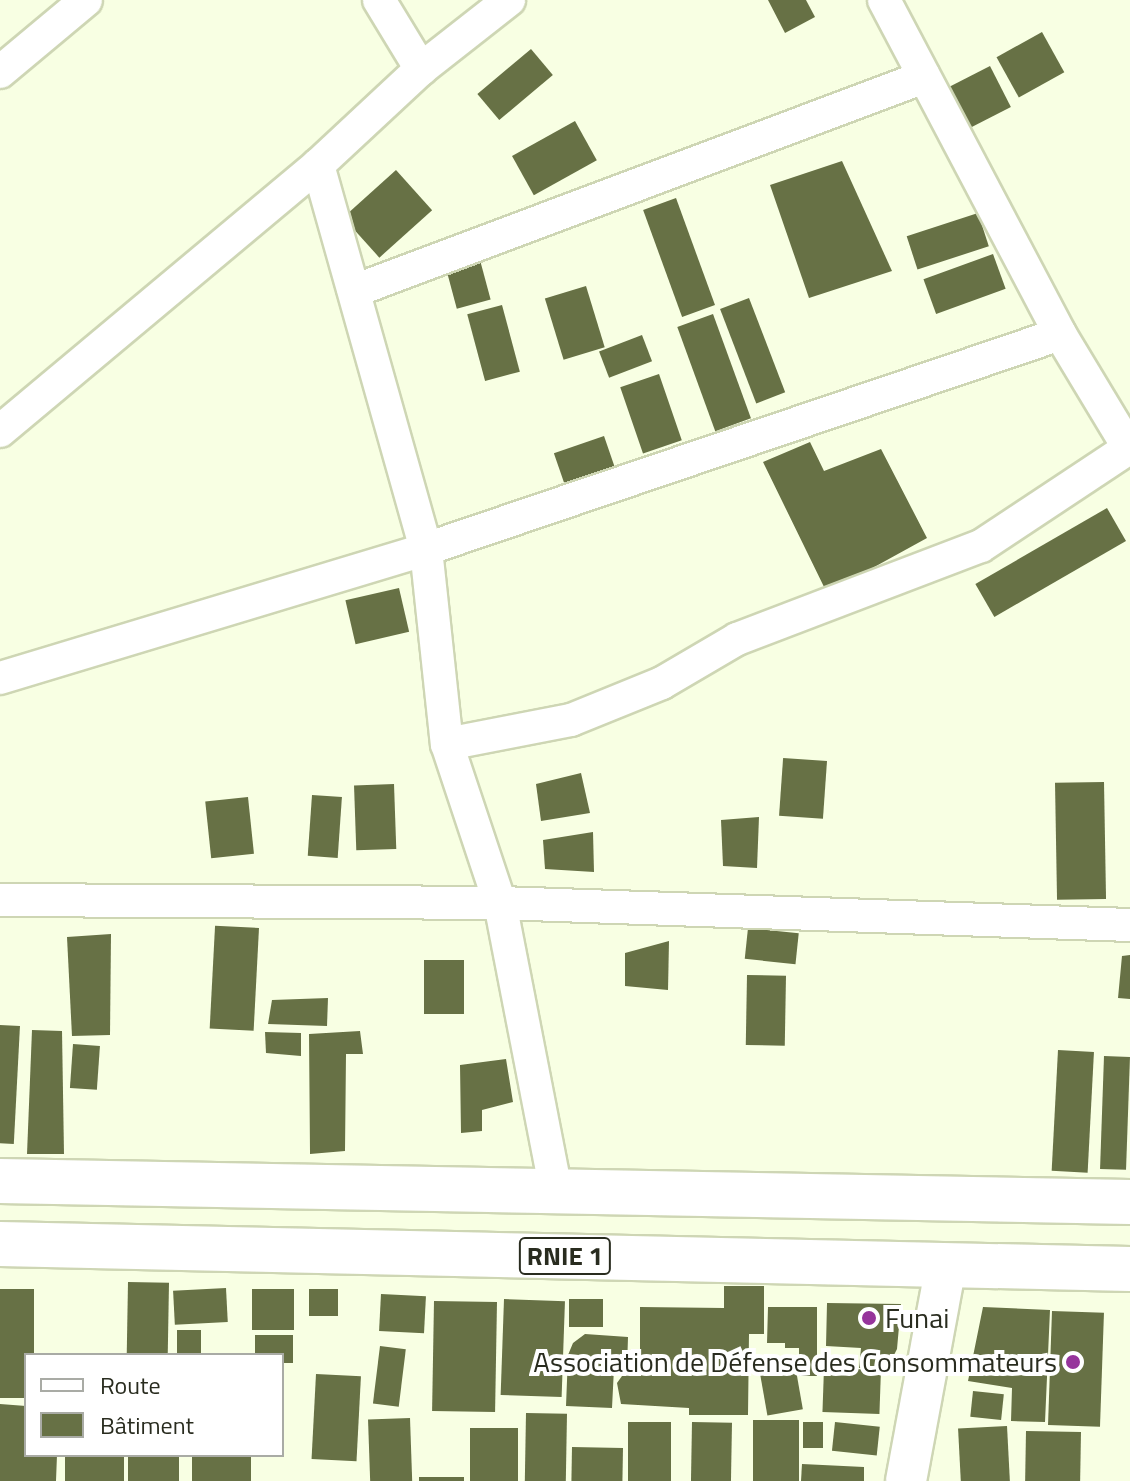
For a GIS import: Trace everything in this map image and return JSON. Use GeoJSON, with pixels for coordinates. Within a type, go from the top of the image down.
{"type":"FeatureCollection","features":[{"type":"Feature","properties":{"kind":"highway"},"geometry":{"type":"LineString","coordinates":[[0,1181],[1130,1202]]}},
{"type":"Feature","properties":{"kind":"highway","name":"RNIE 1"},"geometry":{"type":"LineString","coordinates":[[0,1244],[1130,1269]]}},
{"type":"Feature","properties":{"kind":"street"},"geometry":{"type":"LineString","coordinates":[[0,72],[86,0]]}},
{"type":"Feature","properties":{"kind":"street"},"geometry":{"type":"LineString","coordinates":[[379,0],[421,69]]}},
{"type":"Feature","properties":{"kind":"street"},"geometry":{"type":"LineString","coordinates":[[0,431],[318,165],[421,69],[509,0]]}},
{"type":"Feature","properties":{"kind":"street"},"geometry":{"type":"LineString","coordinates":[[447,744],[571,720],[662,683],[737,639],[981,546],[1130,449],[1060,334],[884,0]]}},
{"type":"Feature","properties":{"kind":"street"},"geometry":{"type":"LineString","coordinates":[[354,291],[924,77]]}},
{"type":"Feature","properties":{"kind":"street"},"geometry":{"type":"LineString","coordinates":[[318,165],[426,549],[447,744],[500,903],[556,1190]]}},
{"type":"Feature","properties":{"kind":"street"},"geometry":{"type":"LineString","coordinates":[[0,678],[426,549],[1060,334]]}},
{"type":"Feature","properties":{"kind":"street"},"geometry":{"type":"LineString","coordinates":[[0,900],[500,903],[1130,925]]}},
{"type":"Feature","properties":{"kind":"street"},"geometry":{"type":"LineString","coordinates":[[906,1481],[946,1265]]}},
{"type":"Feature","properties":{"kind":"building"},"geometry":{"type":"Polygon","coordinates":[[[768,0],[806,0],[815,17],[785,33],[768,0]]]}},
{"type":"Feature","properties":{"kind":"building"},"geometry":{"type":"Polygon","coordinates":[[[1042,32],[1064,72],[1019,97],[997,57],[1042,32]]]}},
{"type":"Feature","properties":{"kind":"building"},"geometry":{"type":"Polygon","coordinates":[[[531,49],[553,75],[499,120],[477,94],[531,49]]]}},
{"type":"Feature","properties":{"kind":"building"},"geometry":{"type":"Polygon","coordinates":[[[990,66],[1011,107],[965,130],[945,89],[990,66]]]}},
{"type":"Feature","properties":{"kind":"building"},"geometry":{"type":"Polygon","coordinates":[[[575,121],[597,160],[534,195],[512,156],[575,121]]]}},
{"type":"Feature","properties":{"kind":"building"},"geometry":{"type":"Polygon","coordinates":[[[842,161],[892,271],[809,298],[770,185],[842,161]]]}},
{"type":"Feature","properties":{"kind":"building"},"geometry":{"type":"Polygon","coordinates":[[[396,170],[432,210],[379,258],[343,218],[396,170]]]}},
{"type":"Feature","properties":{"kind":"building"},"geometry":{"type":"Polygon","coordinates":[[[676,198],[715,305],[682,317],[643,210],[676,198]]]}},
{"type":"Feature","properties":{"kind":"building"},"geometry":{"type":"Polygon","coordinates":[[[978,213],[989,246],[917,269],[907,236],[978,213]]]}},
{"type":"Feature","properties":{"kind":"building"},"geometry":{"type":"Polygon","coordinates":[[[993,254],[1006,289],[936,314],[923,279],[993,254]]]}},
{"type":"Feature","properties":{"kind":"building"},"geometry":{"type":"Polygon","coordinates":[[[480,260],[491,300],[457,309],[446,269],[480,260]]]}},
{"type":"Feature","properties":{"kind":"building"},"geometry":{"type":"Polygon","coordinates":[[[586,286],[605,347],[564,360],[545,299],[586,286]]]}},
{"type":"Feature","properties":{"kind":"building"},"geometry":{"type":"Polygon","coordinates":[[[749,298],[785,392],[756,403],[720,309],[749,298]]]}},
{"type":"Feature","properties":{"kind":"building"},"geometry":{"type":"Polygon","coordinates":[[[502,305],[520,372],[485,381],[467,314],[502,305]]]}},
{"type":"Feature","properties":{"kind":"building"},"geometry":{"type":"Polygon","coordinates":[[[713,314],[751,418],[715,431],[677,327],[713,314]]]}},
{"type":"Feature","properties":{"kind":"building"},"geometry":{"type":"Polygon","coordinates":[[[642,335],[652,361],[609,378],[599,351],[642,335]]]}},
{"type":"Feature","properties":{"kind":"building"},"geometry":{"type":"Polygon","coordinates":[[[659,374],[682,440],[643,454],[620,387],[659,374]]]}},
{"type":"Feature","properties":{"kind":"building"},"geometry":{"type":"Polygon","coordinates":[[[604,436],[616,470],[566,487],[554,453],[604,436]]]}},
{"type":"Feature","properties":{"kind":"building"},"geometry":{"type":"Polygon","coordinates":[[[810,442],[824,471],[881,449],[927,538],[827,593],[763,462],[810,442]]]}},
{"type":"Feature","properties":{"kind":"building"},"geometry":{"type":"Polygon","coordinates":[[[1107,508],[1126,541],[994,617],[975,584],[1107,508]]]}},
{"type":"Feature","properties":{"kind":"building"},"geometry":{"type":"Polygon","coordinates":[[[399,588],[409,632],[356,644],[345,600],[399,588]]]}},
{"type":"Feature","properties":{"kind":"building"},"geometry":{"type":"Polygon","coordinates":[[[783,758],[827,761],[823,819],[779,816],[783,758]]]}},
{"type":"Feature","properties":{"kind":"building"},"geometry":{"type":"Polygon","coordinates":[[[581,773],[590,813],[541,821],[536,784],[581,773]]]}},
{"type":"Feature","properties":{"kind":"building"},"geometry":{"type":"Polygon","coordinates":[[[1104,782],[1106,899],[1057,900],[1055,783],[1104,782]]]}},
{"type":"Feature","properties":{"kind":"building"},"geometry":{"type":"Polygon","coordinates":[[[394,784],[396,849],[356,850],[354,785],[394,784]]]}},
{"type":"Feature","properties":{"kind":"building"},"geometry":{"type":"Polygon","coordinates":[[[312,795],[342,797],[338,858],[308,856],[312,795]]]}},
{"type":"Feature","properties":{"kind":"building"},"geometry":{"type":"Polygon","coordinates":[[[248,797],[254,854],[211,858],[205,801],[248,797]]]}},
{"type":"Feature","properties":{"kind":"building"},"geometry":{"type":"Polygon","coordinates":[[[759,817],[757,868],[723,866],[721,820],[759,817]]]}},
{"type":"Feature","properties":{"kind":"building"},"geometry":{"type":"Polygon","coordinates":[[[593,832],[594,872],[545,869],[543,840],[593,832]]]}},
{"type":"Feature","properties":{"kind":"building"},"geometry":{"type":"Polygon","coordinates":[[[215,926],[259,928],[254,1031],[210,1029],[215,926]]]}},
{"type":"Feature","properties":{"kind":"building"},"geometry":{"type":"Polygon","coordinates":[[[748,928],[799,933],[795,964],[745,959],[748,928]]]}},
{"type":"Feature","properties":{"kind":"building"},"geometry":{"type":"Polygon","coordinates":[[[111,934],[110,1035],[72,1036],[67,937],[111,934]]]}},
{"type":"Feature","properties":{"kind":"building"},"geometry":{"type":"Polygon","coordinates":[[[669,941],[668,990],[625,986],[625,953],[669,941]]]}},
{"type":"Feature","properties":{"kind":"building"},"geometry":{"type":"Polygon","coordinates":[[[1130,955],[1130,999],[1118,998],[1122,956],[1130,955]]]}},
{"type":"Feature","properties":{"kind":"building"},"geometry":{"type":"Polygon","coordinates":[[[424,960],[464,960],[464,1014],[424,1014],[424,960]]]}},
{"type":"Feature","properties":{"kind":"building"},"geometry":{"type":"Polygon","coordinates":[[[747,975],[786,976],[785,1046],[746,1045],[747,975]]]}},
{"type":"Feature","properties":{"kind":"building"},"geometry":{"type":"Polygon","coordinates":[[[328,998],[327,1026],[268,1024],[272,1000],[328,998]]]}},
{"type":"Feature","properties":{"kind":"building"},"geometry":{"type":"Polygon","coordinates":[[[0,1025],[20,1026],[14,1144],[0,1143],[0,1025]]]}},
{"type":"Feature","properties":{"kind":"building"},"geometry":{"type":"Polygon","coordinates":[[[32,1030],[62,1031],[64,1154],[27,1154],[32,1030]]]}},
{"type":"Feature","properties":{"kind":"building"},"geometry":{"type":"Polygon","coordinates":[[[360,1031],[363,1054],[346,1054],[345,1151],[310,1154],[309,1034],[360,1031]]]}},
{"type":"Feature","properties":{"kind":"building"},"geometry":{"type":"Polygon","coordinates":[[[265,1032],[301,1033],[301,1056],[266,1053],[265,1032]]]}},
{"type":"Feature","properties":{"kind":"building"},"geometry":{"type":"Polygon","coordinates":[[[73,1044],[100,1046],[97,1090],[70,1088],[73,1044]]]}},
{"type":"Feature","properties":{"kind":"building"},"geometry":{"type":"Polygon","coordinates":[[[1058,1050],[1094,1052],[1088,1173],[1052,1171],[1058,1050]]]}},
{"type":"Feature","properties":{"kind":"building"},"geometry":{"type":"Polygon","coordinates":[[[1104,1056],[1130,1057],[1126,1170],[1100,1169],[1104,1056]]]}},
{"type":"Feature","properties":{"kind":"building"},"geometry":{"type":"Polygon","coordinates":[[[506,1059],[513,1102],[482,1110],[482,1131],[461,1133],[460,1065],[506,1059]]]}},
{"type":"Feature","properties":{"kind":"building"},"geometry":{"type":"Polygon","coordinates":[[[128,1282],[169,1283],[168,1353],[127,1353],[128,1282]]]}},
{"type":"Feature","properties":{"kind":"building"},"geometry":{"type":"Polygon","coordinates":[[[724,1286],[764,1286],[764,1334],[749,1334],[748,1415],[689,1415],[689,1408],[621,1404],[617,1383],[622,1376],[640,1373],[640,1307],[724,1308],[724,1286]]]}},
{"type":"Feature","properties":{"kind":"building"},"geometry":{"type":"Polygon","coordinates":[[[226,1288],[228,1322],[175,1325],[173,1291],[226,1288]]]}},
{"type":"Feature","properties":{"kind":"building"},"geometry":{"type":"Polygon","coordinates":[[[0,1289],[34,1289],[34,1353],[24,1353],[24,1398],[0,1398],[0,1289]]]}},
{"type":"Feature","properties":{"kind":"building"},"geometry":{"type":"Polygon","coordinates":[[[252,1289],[294,1289],[294,1330],[252,1330],[252,1289]]]}},
{"type":"Feature","properties":{"kind":"building"},"geometry":{"type":"Polygon","coordinates":[[[309,1289],[338,1289],[338,1316],[309,1316],[309,1289]]]}},
{"type":"Feature","properties":{"kind":"building"},"geometry":{"type":"Polygon","coordinates":[[[381,1294],[426,1296],[424,1333],[379,1331],[381,1294]]]}},
{"type":"Feature","properties":{"kind":"building"},"geometry":{"type":"Polygon","coordinates":[[[504,1299],[565,1301],[562,1397],[501,1395],[504,1299]]]}},
{"type":"Feature","properties":{"kind":"building"},"geometry":{"type":"Polygon","coordinates":[[[569,1299],[603,1299],[603,1327],[569,1327],[569,1299]]]}},
{"type":"Feature","properties":{"kind":"building"},"geometry":{"type":"Polygon","coordinates":[[[434,1301],[497,1302],[495,1412],[432,1411],[434,1301]]]}},
{"type":"Feature","properties":{"kind":"building"},"geometry":{"type":"Polygon","coordinates":[[[827,1303],[901,1304],[897,1349],[887,1369],[859,1368],[861,1348],[826,1346],[827,1303]]]}},
{"type":"Feature","properties":{"kind":"building"},"geometry":{"type":"Polygon","coordinates":[[[768,1307],[817,1307],[817,1376],[799,1376],[799,1348],[785,1348],[785,1343],[767,1343],[768,1307]]]}},
{"type":"Feature","properties":{"kind":"building"},"geometry":{"type":"Polygon","coordinates":[[[983,1307],[1050,1310],[1045,1422],[1011,1421],[1012,1388],[968,1381],[983,1307]]]}},
{"type":"Feature","properties":{"kind":"building"},"geometry":{"type":"Polygon","coordinates":[[[1052,1311],[1104,1313],[1100,1427],[1048,1425],[1052,1311]]]}},
{"type":"Feature","properties":{"kind":"building"},"geometry":{"type":"Polygon","coordinates":[[[177,1330],[201,1330],[201,1353],[177,1353],[177,1330]]]}},
{"type":"Feature","properties":{"kind":"building"},"geometry":{"type":"Polygon","coordinates":[[[585,1334],[628,1337],[627,1369],[614,1368],[612,1408],[566,1406],[568,1355],[573,1343],[585,1334]]]}},
{"type":"Feature","properties":{"kind":"building"},"geometry":{"type":"Polygon","coordinates":[[[255,1335],[293,1335],[293,1363],[284,1363],[284,1353],[255,1353],[255,1335]]]}},
{"type":"Feature","properties":{"kind":"building"},"geometry":{"type":"Polygon","coordinates":[[[380,1346],[406,1349],[399,1407],[373,1404],[380,1346]]]}},
{"type":"Feature","properties":{"kind":"building"},"geometry":{"type":"Polygon","coordinates":[[[794,1359],[803,1409],[767,1415],[759,1365],[794,1359]]]}},
{"type":"Feature","properties":{"kind":"building"},"geometry":{"type":"Polygon","coordinates":[[[824,1368],[881,1370],[879,1414],[822,1412],[824,1368]]]}},
{"type":"Feature","properties":{"kind":"building"},"geometry":{"type":"Polygon","coordinates":[[[316,1374],[361,1376],[356,1461],[312,1459],[316,1374]]]}},
{"type":"Feature","properties":{"kind":"building"},"geometry":{"type":"Polygon","coordinates":[[[973,1391],[1004,1394],[1001,1420],[970,1417],[973,1391]]]}},
{"type":"Feature","properties":{"kind":"building"},"geometry":{"type":"Polygon","coordinates":[[[0,1404],[24,1406],[24,1457],[57,1457],[56,1481],[0,1481],[0,1404]]]}},
{"type":"Feature","properties":{"kind":"building"},"geometry":{"type":"Polygon","coordinates":[[[526,1413],[567,1414],[566,1481],[525,1481],[526,1413]]]}},
{"type":"Feature","properties":{"kind":"building"},"geometry":{"type":"Polygon","coordinates":[[[410,1418],[412,1481],[370,1481],[368,1419],[410,1418]]]}},
{"type":"Feature","properties":{"kind":"building"},"geometry":{"type":"Polygon","coordinates":[[[753,1420],[799,1420],[799,1481],[753,1481],[753,1420]]]}},
{"type":"Feature","properties":{"kind":"building"},"geometry":{"type":"Polygon","coordinates":[[[628,1422],[671,1422],[671,1481],[628,1481],[628,1422]]]}},
{"type":"Feature","properties":{"kind":"building"},"geometry":{"type":"Polygon","coordinates":[[[692,1422],[732,1423],[731,1481],[691,1481],[692,1422]]]}},
{"type":"Feature","properties":{"kind":"building"},"geometry":{"type":"Polygon","coordinates":[[[803,1422],[823,1422],[823,1448],[803,1448],[803,1422]]]}},
{"type":"Feature","properties":{"kind":"building"},"geometry":{"type":"Polygon","coordinates":[[[835,1422],[880,1427],[877,1456],[832,1451],[835,1422]]]}},
{"type":"Feature","properties":{"kind":"building"},"geometry":{"type":"Polygon","coordinates":[[[1007,1426],[1010,1481],[961,1481],[958,1429],[1007,1426]]]}},
{"type":"Feature","properties":{"kind":"building"},"geometry":{"type":"Polygon","coordinates":[[[470,1428],[518,1428],[518,1481],[470,1481],[470,1428]]]}},
{"type":"Feature","properties":{"kind":"building"},"geometry":{"type":"Polygon","coordinates":[[[1026,1431],[1081,1432],[1080,1481],[1025,1481],[1026,1431]]]}},
{"type":"Feature","properties":{"kind":"building"},"geometry":{"type":"Polygon","coordinates":[[[572,1447],[623,1448],[622,1481],[571,1481],[572,1447]]]}},
{"type":"Feature","properties":{"kind":"building"},"geometry":{"type":"Polygon","coordinates":[[[65,1457],[124,1457],[124,1481],[65,1481],[65,1457]]]}},
{"type":"Feature","properties":{"kind":"building"},"geometry":{"type":"Polygon","coordinates":[[[128,1457],[179,1457],[179,1481],[128,1481],[128,1457]]]}},
{"type":"Feature","properties":{"kind":"building"},"geometry":{"type":"Polygon","coordinates":[[[192,1457],[251,1457],[251,1481],[192,1481],[192,1457]]]}},
{"type":"Feature","properties":{"kind":"building"},"geometry":{"type":"Polygon","coordinates":[[[802,1464],[864,1467],[864,1481],[801,1481],[802,1464]]]}},
{"type":"Feature","properties":{"kind":"building"},"geometry":{"type":"Polygon","coordinates":[[[419,1477],[464,1477],[464,1481],[419,1481],[419,1477]]]}},
{"type":"Feature","properties":{"kind":"place","name":"Funai"},"geometry":{"type":"Point","coordinates":[869,1318]}},
{"type":"Feature","properties":{"kind":"place","name":"Association de Défense des Consommateurs"},"geometry":{"type":"Point","coordinates":[1073,1362]}}]}
